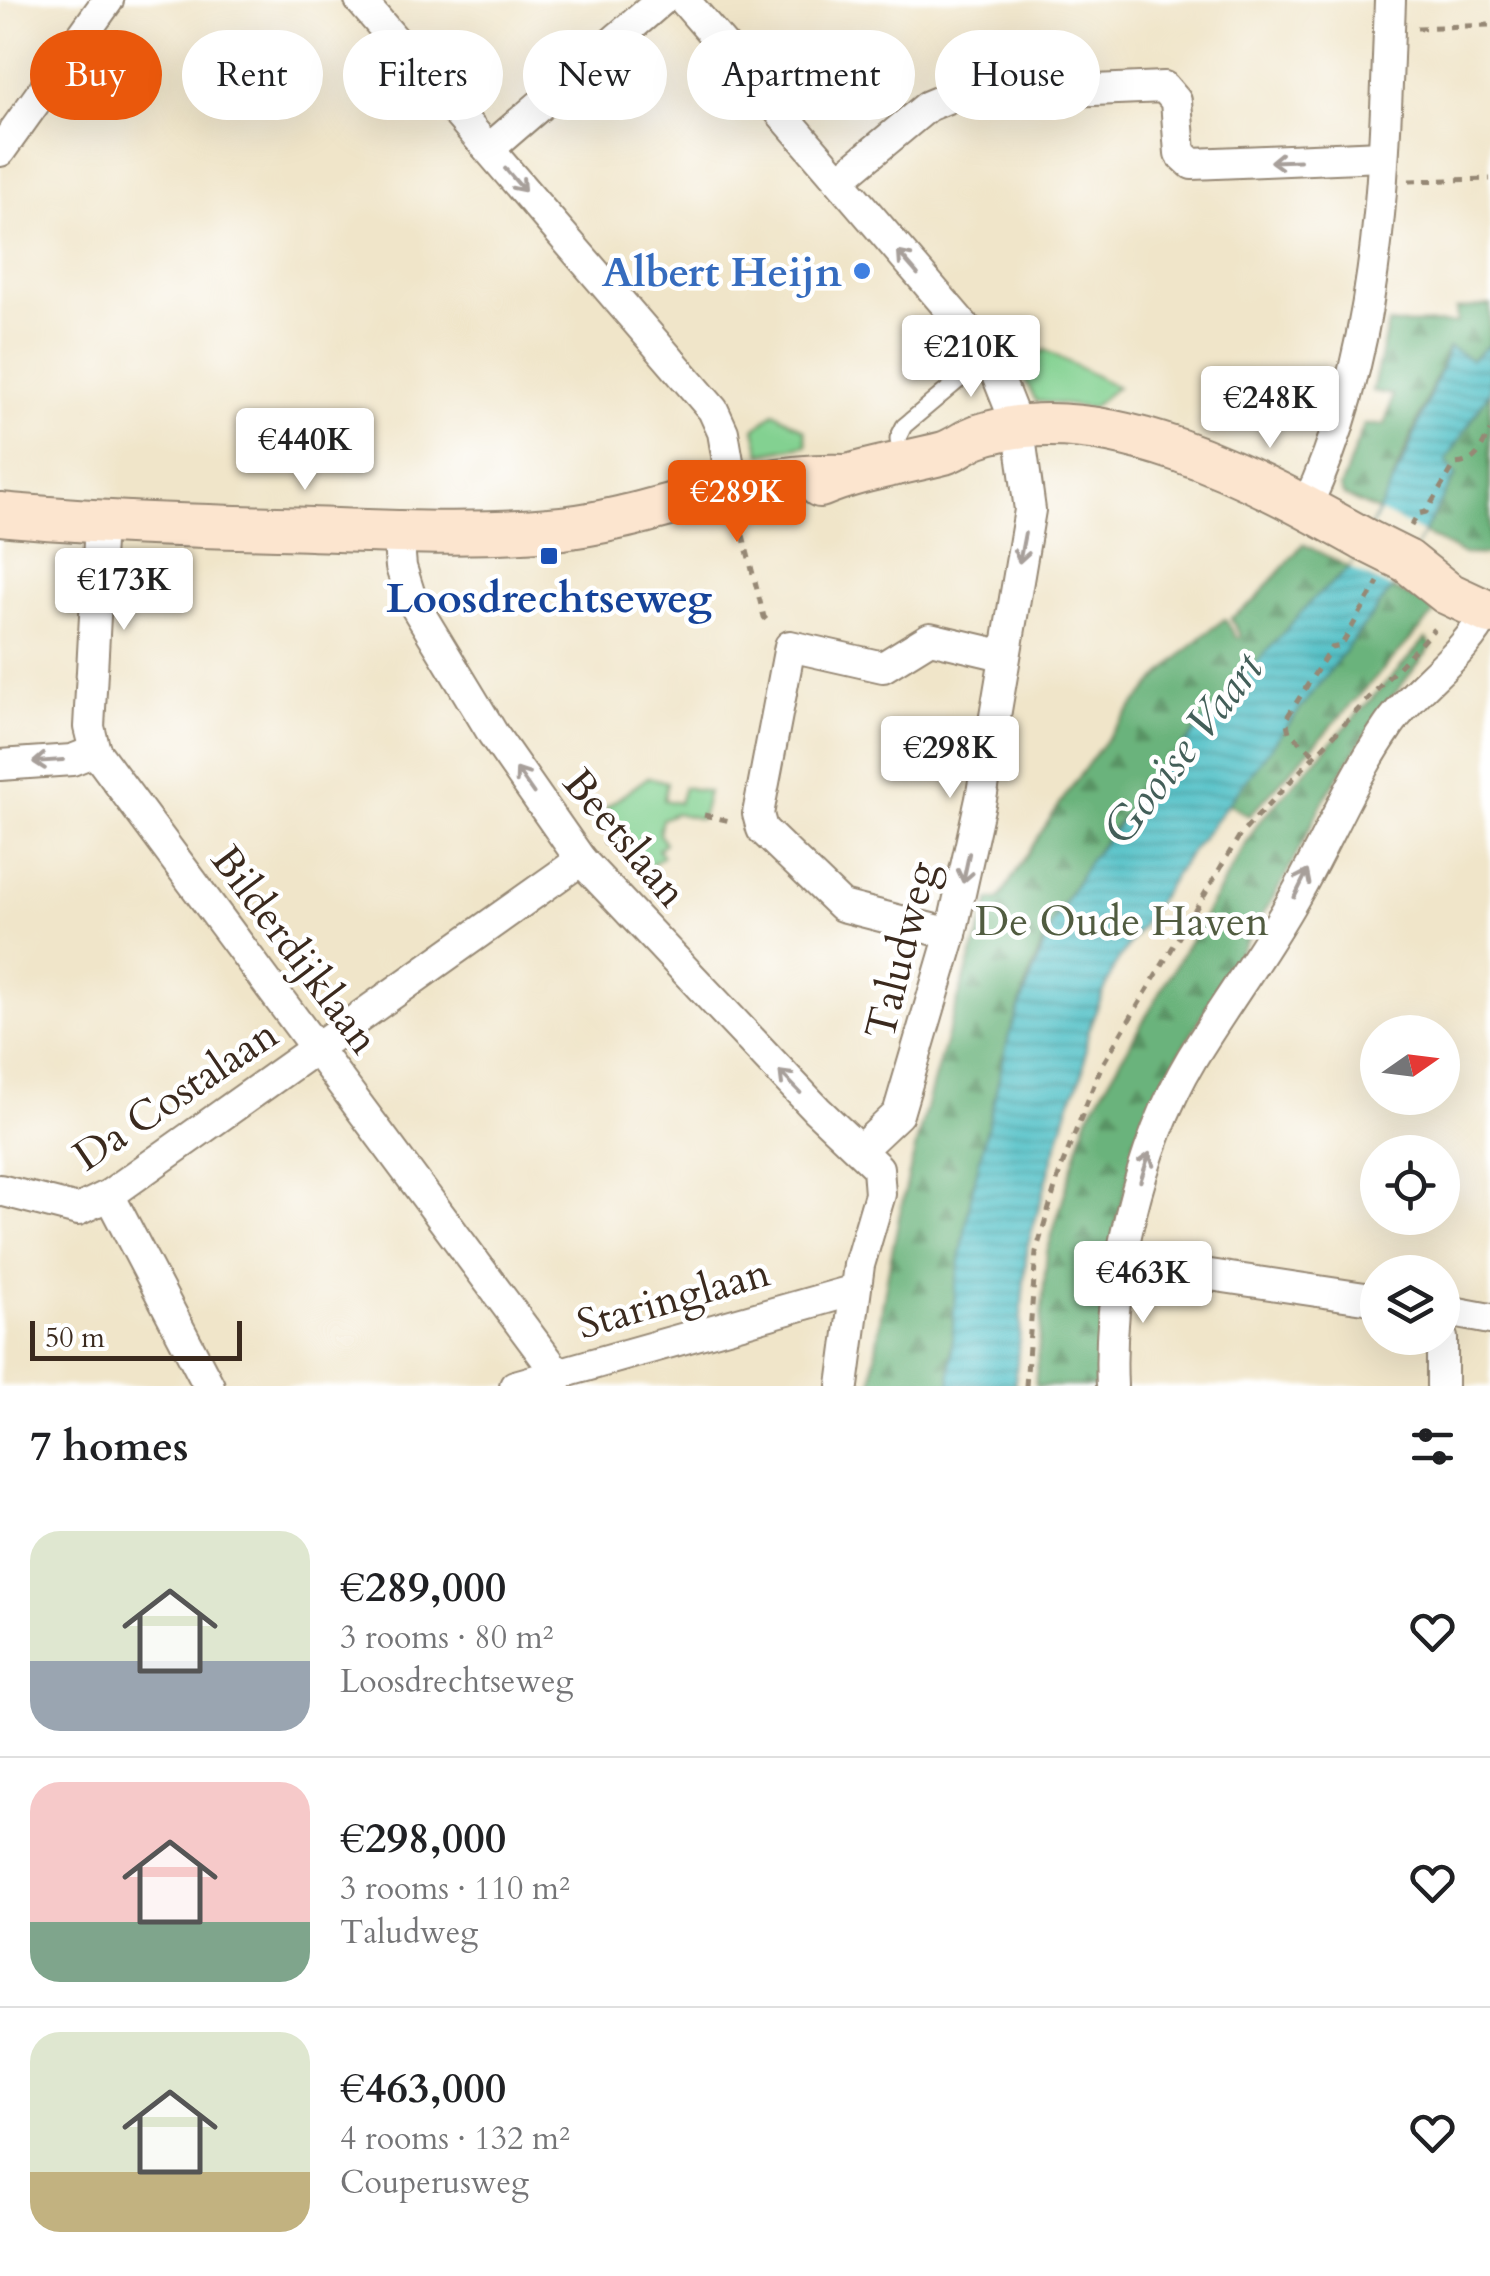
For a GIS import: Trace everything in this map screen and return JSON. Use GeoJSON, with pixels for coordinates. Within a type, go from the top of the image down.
{"type":"FeatureCollection","features":[{"type":"Feature","properties":{"kind":"street"},"geometry":{"type":"LineString","coordinates":[[0,150],[108,0]]}},
{"type":"Feature","properties":{"kind":"street"},"geometry":{"type":"LineString","coordinates":[[360,0],[713,410],[723,432],[734,497]]}},
{"type":"Feature","properties":{"kind":"street"},"geometry":{"type":"LineString","coordinates":[[489,148],[662,0]]}},
{"type":"Feature","properties":{"kind":"street","name":"Taludweg"},"geometry":{"type":"LineString","coordinates":[[684,0],[988,355],[1021,440],[1030,510],[1002,655],[981,798],[952,934],[898,1114],[861,1148]]}},
{"type":"Feature","properties":{"kind":"street"},"geometry":{"type":"LineString","coordinates":[[1306,507],[1330,458],[1354,373],[1376,250],[1390,0]]}},
{"type":"Feature","properties":{"kind":"street"},"geometry":{"type":"LineString","coordinates":[[839,180],[928,106],[962,94],[1164,87],[1170,89],[1176,101],[1180,153],[1192,164],[1382,156]]}},
{"type":"Feature","properties":{"kind":"street"},"geometry":{"type":"LineString","coordinates":[[0,514],[100,523],[508,532],[612,520],[652,522],[734,497],[807,492],[844,476],[949,452],[974,455],[1021,440],[1116,446],[1140,440],[1306,507],[1398,557],[1447,593],[1489,603],[1474,636],[1422,685],[1391,723],[1339,805],[1295,897],[1190,1062],[1154,1138],[1123,1262],[1113,1314],[1112,1386]]}},
{"type":"Feature","properties":{"kind":"street"},"geometry":{"type":"LineString","coordinates":[[0,765],[72,760],[95,751],[88,727],[100,523]]}},
{"type":"Feature","properties":{"kind":"street","name":"Beetslaan"},"geometry":{"type":"LineString","coordinates":[[398,532],[401,567],[411,599],[492,734],[581,860],[816,1110],[861,1148]]}},
{"type":"Feature","properties":{"kind":"street"},"geometry":{"type":"LineString","coordinates":[[952,934],[842,906],[762,829],[758,814],[790,646],[883,667],[930,638],[1002,655]]}},
{"type":"Feature","properties":{"kind":"street","name":"Bilderdijklaan"},"geometry":{"type":"LineString","coordinates":[[95,751],[318,1048],[556,1380]]}},
{"type":"Feature","properties":{"kind":"street","name":"Da Costalaan"},"geometry":{"type":"LineString","coordinates":[[0,1190],[78,1210],[110,1195],[581,860]]}},
{"type":"Feature","properties":{"kind":"street"},"geometry":{"type":"LineString","coordinates":[[843,1386],[855,1290],[881,1184],[878,1168],[861,1148]]}},
{"type":"Feature","properties":{"kind":"street"},"geometry":{"type":"LineString","coordinates":[[110,1195],[209,1386]]}},
{"type":"Feature","properties":{"kind":"street"},"geometry":{"type":"LineString","coordinates":[[1123,1262],[1360,1297]]}},
{"type":"Feature","properties":{"kind":"street","name":"Staringlaan"},"geometry":{"type":"LineString","coordinates":[[514,1386],[556,1380],[855,1290]]}},
{"type":"Feature","properties":{"kind":"street"},"geometry":{"type":"LineString","coordinates":[[1460,1313],[1490,1319]]}},
{"type":"Feature","properties":{"kind":"street"},"geometry":{"type":"LineString","coordinates":[[1442,1355],[1442,1386]]}},
{"type":"Feature","properties":{"kind":"lane"},"geometry":{"type":"LineString","coordinates":[[900,463],[898,438],[904,426],[988,355]]}},
{"type":"Feature","properties":{"kind":"path"},"geometry":{"type":"LineString","coordinates":[[1451,26],[1490,25]]}},
{"type":"Feature","properties":{"kind":"path"},"geometry":{"type":"LineString","coordinates":[[1429,180],[1490,179]]}},
{"type":"Feature","properties":{"kind":"path"},"geometry":{"type":"LineString","coordinates":[[1026,1386],[1036,1252],[1060,1171],[1100,1067],[1219,866],[1240,836],[1313,753],[1289,732],[1286,720],[1398,557],[1418,514],[1426,512],[1455,464],[1470,463],[1478,456],[1490,431]]}},
{"type":"Feature","properties":{"kind":"path"},"geometry":{"type":"LineString","coordinates":[[734,497],[764,617],[790,646]]}},
{"type":"Feature","properties":{"kind":"green space"},"geometry":{"type":"Polygon","coordinates":[[[1490,305],[1490,344],[1471,360],[1448,348],[1380,512],[1344,496],[1340,488],[1364,425],[1385,425],[1393,395],[1372,391],[1388,324],[1457,323],[1456,309],[1490,305]]]}},
{"type":"Feature","properties":{"kind":"green space"},"geometry":{"type":"Polygon","coordinates":[[[1045,350],[1117,387],[1091,408],[1036,401],[1018,366],[1045,350]]]}},
{"type":"Feature","properties":{"kind":"green space"},"geometry":{"type":"Polygon","coordinates":[[[1490,391],[1490,555],[1463,554],[1423,533],[1455,476],[1445,462],[1490,391]]]}},
{"type":"Feature","properties":{"kind":"green space"},"geometry":{"type":"Polygon","coordinates":[[[774,412],[805,430],[807,445],[761,454],[755,429],[774,412]]]}},
{"type":"Feature","properties":{"kind":"green space"},"geometry":{"type":"Polygon","coordinates":[[[1303,544],[1350,568],[1304,610],[1125,814],[1068,895],[1039,953],[1008,1045],[971,1200],[957,1292],[950,1386],[872,1386],[903,1201],[934,1079],[990,900],[999,900],[1045,826],[1129,711],[1192,645],[1225,619],[1237,638],[1241,636],[1231,618],[1255,600],[1303,544]]]}},
{"type":"Feature","properties":{"kind":"green space"},"geometry":{"type":"Polygon","coordinates":[[[1392,589],[1427,604],[1434,614],[1249,816],[1227,803],[1392,589]]]}},
{"type":"Feature","properties":{"kind":"green space"},"geometry":{"type":"Polygon","coordinates":[[[1426,639],[1432,646],[1376,718],[1327,794],[1283,881],[1172,1066],[1142,1126],[1115,1228],[1101,1386],[1035,1386],[1047,1252],[1087,1118],[1258,823],[1426,639]]]}},
{"type":"Feature","properties":{"kind":"green space"},"geometry":{"type":"Polygon","coordinates":[[[648,777],[667,782],[664,800],[679,803],[684,787],[708,792],[701,819],[675,813],[662,819],[659,834],[665,843],[658,849],[663,856],[643,872],[613,830],[618,825],[605,808],[648,777]]]}},
{"type":"Feature","properties":{"kind":"water","name":"Gooise Vaart"},"geometry":{"type":"Polygon","coordinates":[[[1490,344],[1490,391],[1446,461],[1456,475],[1392,589],[1182,864],[1114,967],[1088,1030],[1083,1072],[1069,1105],[1027,1248],[1015,1386],[950,1386],[955,1289],[971,1196],[1009,1035],[1051,926],[1087,864],[1153,780],[1313,599],[1350,568],[1406,456],[1449,347],[1471,360],[1490,344]]]}},
{"type":"Feature","properties":{"kind":"pier"},"geometry":{"type":"Polygon","coordinates":[[[1380,512],[1423,533],[1392,589],[1350,568],[1380,512]]]}},
{"type":"Feature","properties":{"kind":"place","name":"Albert Heijn"},"geometry":{"type":"Point","coordinates":[862,271]}},
{"type":"Feature","properties":{"kind":"place","name":"Loosdrechtseweg"},"geometry":{"type":"Point","coordinates":[549,556]}},
{"type":"Feature","properties":{"kind":"park label","name":"De Oude Haven"},"geometry":{"type":"Point","coordinates":[1122,920]}}]}
